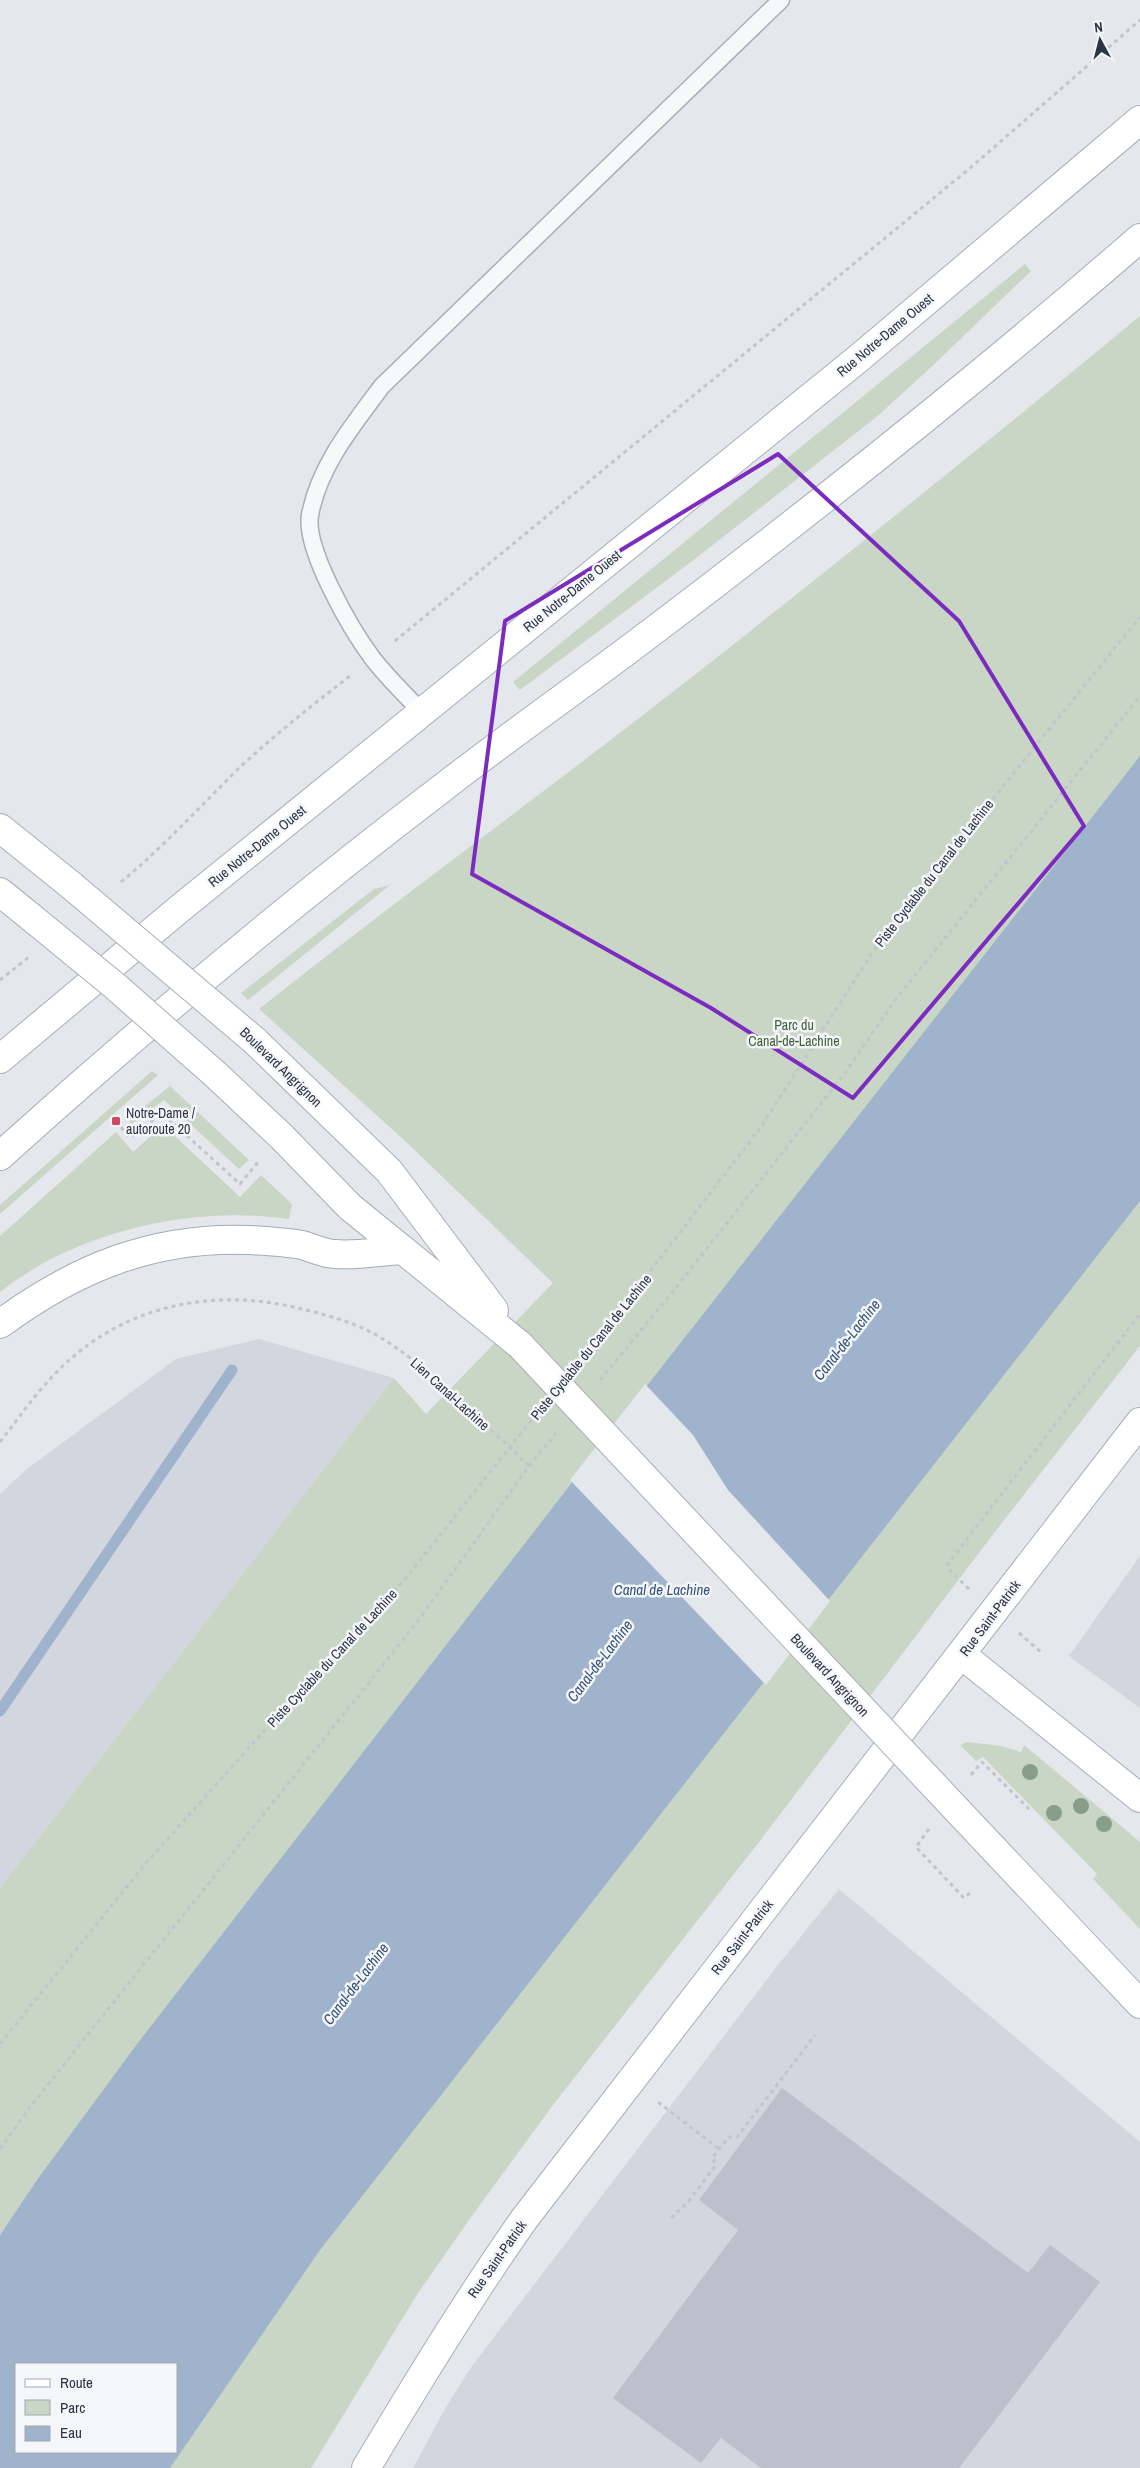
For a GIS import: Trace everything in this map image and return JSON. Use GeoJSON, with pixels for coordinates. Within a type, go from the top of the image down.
{"type":"FeatureCollection","features":[{"type":"Feature","properties":{"kind":"main road","name":"Rue Notre-Dame Ouest"},"geometry":{"type":"LineString","coordinates":[[0,1059],[178,910],[859,358],[1140,120]]}},
{"type":"Feature","properties":{"kind":"main road"},"geometry":{"type":"LineString","coordinates":[[0,1156],[170,1008],[316,887],[442,787],[649,634],[908,433],[1050,316],[1140,238]]}},
{"type":"Feature","properties":{"kind":"main road","name":"Boulevard Angrignon"},"geometry":{"type":"LineString","coordinates":[[0,828],[72,886],[255,1041],[389,1171],[520,1345],[1140,2004]]}},
{"type":"Feature","properties":{"kind":"main road","name":"Boulevard Angrignon"},"geometry":{"type":"LineString","coordinates":[[0,892],[122,992],[216,1074],[282,1137],[350,1207],[520,1345]]}},
{"type":"Feature","properties":{"kind":"main road"},"geometry":{"type":"LineString","coordinates":[[0,1324],[46,1292],[77,1275],[107,1261],[139,1251],[213,1240],[281,1242],[302,1245],[334,1255],[403,1250]]}},
{"type":"Feature","properties":{"kind":"main road","name":"Rue Saint-Patrick"},"geometry":{"type":"LineString","coordinates":[[366,2468],[478,2284],[525,2218],[1140,1422]]}},
{"type":"Feature","properties":{"kind":"main road"},"geometry":{"type":"LineString","coordinates":[[962,1654],[1140,1798]]}},
{"type":"Feature","properties":{"kind":"lane"},"geometry":{"type":"LineString","coordinates":[[422,712],[372,658],[323,573],[312,538],[309,517],[314,498],[332,458],[348,430],[382,386],[587,190],[781,0]]}},
{"type":"Feature","properties":{"kind":"path"},"geometry":{"type":"LineString","coordinates":[[394,642],[969,169],[1140,20]]}},
{"type":"Feature","properties":{"kind":"path","name":"Piste Cyclable du Canal de Lachine"},"geometry":{"type":"LineString","coordinates":[[581,1361],[761,1127],[888,928],[1140,617]]}},
{"type":"Feature","properties":{"kind":"path"},"geometry":{"type":"LineString","coordinates":[[114,888],[163,846],[238,770],[300,715],[350,676]]}},
{"type":"Feature","properties":{"kind":"path"},"geometry":{"type":"LineString","coordinates":[[0,980],[31,956]]}},
{"type":"Feature","properties":{"kind":"path"},"geometry":{"type":"LineString","coordinates":[[116,1121],[130,1138],[162,1113],[240,1184],[261,1159]]}},
{"type":"Feature","properties":{"kind":"path","name":"Lien Canal-Lachine"},"geometry":{"type":"LineString","coordinates":[[0,1442],[45,1384],[90,1345],[136,1319],[172,1306],[233,1298],[268,1301],[308,1311],[351,1324],[382,1338],[439,1381],[529,1466]]}},
{"type":"Feature","properties":{"kind":"path"},"geometry":{"type":"LineString","coordinates":[[1042,1652],[994,1612],[951,1572],[947,1565],[1140,1314]]}},
{"type":"Feature","properties":{"kind":"path","name":"Piste Cyclable du Canal de Lachine"},"geometry":{"type":"LineString","coordinates":[[0,2044],[146,1863],[323,1665],[402,1583],[539,1411]]}},
{"type":"Feature","properties":{"kind":"path"},"geometry":{"type":"LineString","coordinates":[[964,1898],[971,1892]]}},
{"type":"Feature","properties":{"kind":"path"},"geometry":{"type":"LineString","coordinates":[[671,2218],[688,2202],[716,2165],[712,2158],[729,2137],[737,2137],[815,2035]]}},
{"type":"Feature","properties":{"kind":"path"},"geometry":{"type":"LineString","coordinates":[[658,2102],[719,2150]]}},
{"type":"Feature","properties":{"kind":"highlighted area"},"geometry":{"type":"Polygon","coordinates":[[[778,454],[959,621],[1084,826],[853,1098],[711,1008],[472,874],[505,621],[778,454]]]}},
{"type":"Feature","properties":{"kind":"shaded area"},"geometry":{"type":"Polygon","coordinates":[[[259,1339],[394,1378],[0,1888],[0,1494],[27,1469],[176,1359],[259,1339]]]}},
{"type":"Feature","properties":{"kind":"shaded area"},"geometry":{"type":"Polygon","coordinates":[[[1140,1556],[1140,1708],[1069,1656],[1140,1556]]]}},
{"type":"Feature","properties":{"kind":"shaded area"},"geometry":{"type":"Polygon","coordinates":[[[839,1889],[1140,2142],[1140,2468],[413,2468],[446,2407],[472,2366],[775,1969],[839,1889]]]}},
{"type":"Feature","properties":{"kind":"green space"},"geometry":{"type":"Polygon","coordinates":[[[1025,264],[1031,271],[874,419],[691,562],[520,690],[513,682],[1025,264]]]}},
{"type":"Feature","properties":{"kind":"green space","name":"Parc du Canal-de-Lachine"},"geometry":{"type":"Polygon","coordinates":[[[1140,316],[1140,1346],[1001,1524],[759,1842],[553,2105],[418,2293],[311,2468],[0,2468],[0,1888],[394,1378],[426,1414],[553,1283],[403,1139],[259,1009],[588,758],[920,496],[1140,316]]]}},
{"type":"Feature","properties":{"kind":"green space"},"geometry":{"type":"Polygon","coordinates":[[[390,885],[248,1000],[241,993],[374,889],[390,885]]]}},
{"type":"Feature","properties":{"kind":"green space"},"geometry":{"type":"Polygon","coordinates":[[[152,1071],[158,1075],[0,1214],[0,1205],[152,1071]]]}},
{"type":"Feature","properties":{"kind":"green space"},"geometry":{"type":"Polygon","coordinates":[[[170,1086],[249,1160],[239,1169],[164,1100],[130,1125],[130,1118],[170,1086]]]}},
{"type":"Feature","properties":{"kind":"green space"},"geometry":{"type":"Polygon","coordinates":[[[163,1125],[240,1197],[261,1175],[292,1204],[289,1219],[252,1216],[214,1216],[175,1220],[137,1227],[100,1238],[64,1253],[31,1271],[0,1292],[0,1236],[116,1132],[133,1152],[163,1125]]]}},
{"type":"Feature","properties":{"kind":"green space"},"geometry":{"type":"Polygon","coordinates":[[[968,1742],[1001,1746],[1021,1752],[1024,1745],[1140,1842],[1140,1929],[1093,1879],[1097,1874],[983,1757],[976,1761],[960,1745],[968,1742]]]}},
{"type":"Feature","properties":{"kind":"water","name":"Canal de Lachine"},"geometry":{"type":"Polygon","coordinates":[[[1140,756],[1140,1201],[320,2250],[170,2468],[0,2468],[0,2235],[37,2180],[137,2044],[646,1387],[1140,756]]]}},
{"type":"Feature","properties":{"kind":"pier"},"geometry":{"type":"Polygon","coordinates":[[[645,1384],[693,1435],[728,1490],[830,1601],[766,1685],[570,1480],[645,1384]]]}},
{"type":"Feature","properties":{"kind":"building"},"geometry":{"type":"Polygon","coordinates":[[[782,2088],[1028,2273],[1050,2245],[1100,2282],[959,2468],[761,2468],[721,2438],[701,2463],[613,2398],[738,2230],[699,2200],[782,2088]]]}},
{"type":"Feature","properties":{"kind":"waterway"},"geometry":{"type":"LineString","coordinates":[[0,1711],[232,1370]]}},
{"type":"Feature","properties":{"kind":"place","name":"Notre-Dame / autoroute 20"},"geometry":{"type":"Point","coordinates":[116,1121]}},
{"type":"Feature","properties":{"kind":"water label","name":"Canal-de-Lachine"},"geometry":{"type":"Point","coordinates":[847,1340]}},
{"type":"Feature","properties":{"kind":"water label","name":"Canal-de-Lachine"},"geometry":{"type":"Point","coordinates":[600,1661]}},
{"type":"Feature","properties":{"kind":"water label","name":"Canal-de-Lachine"},"geometry":{"type":"Point","coordinates":[356,1984]}}]}
